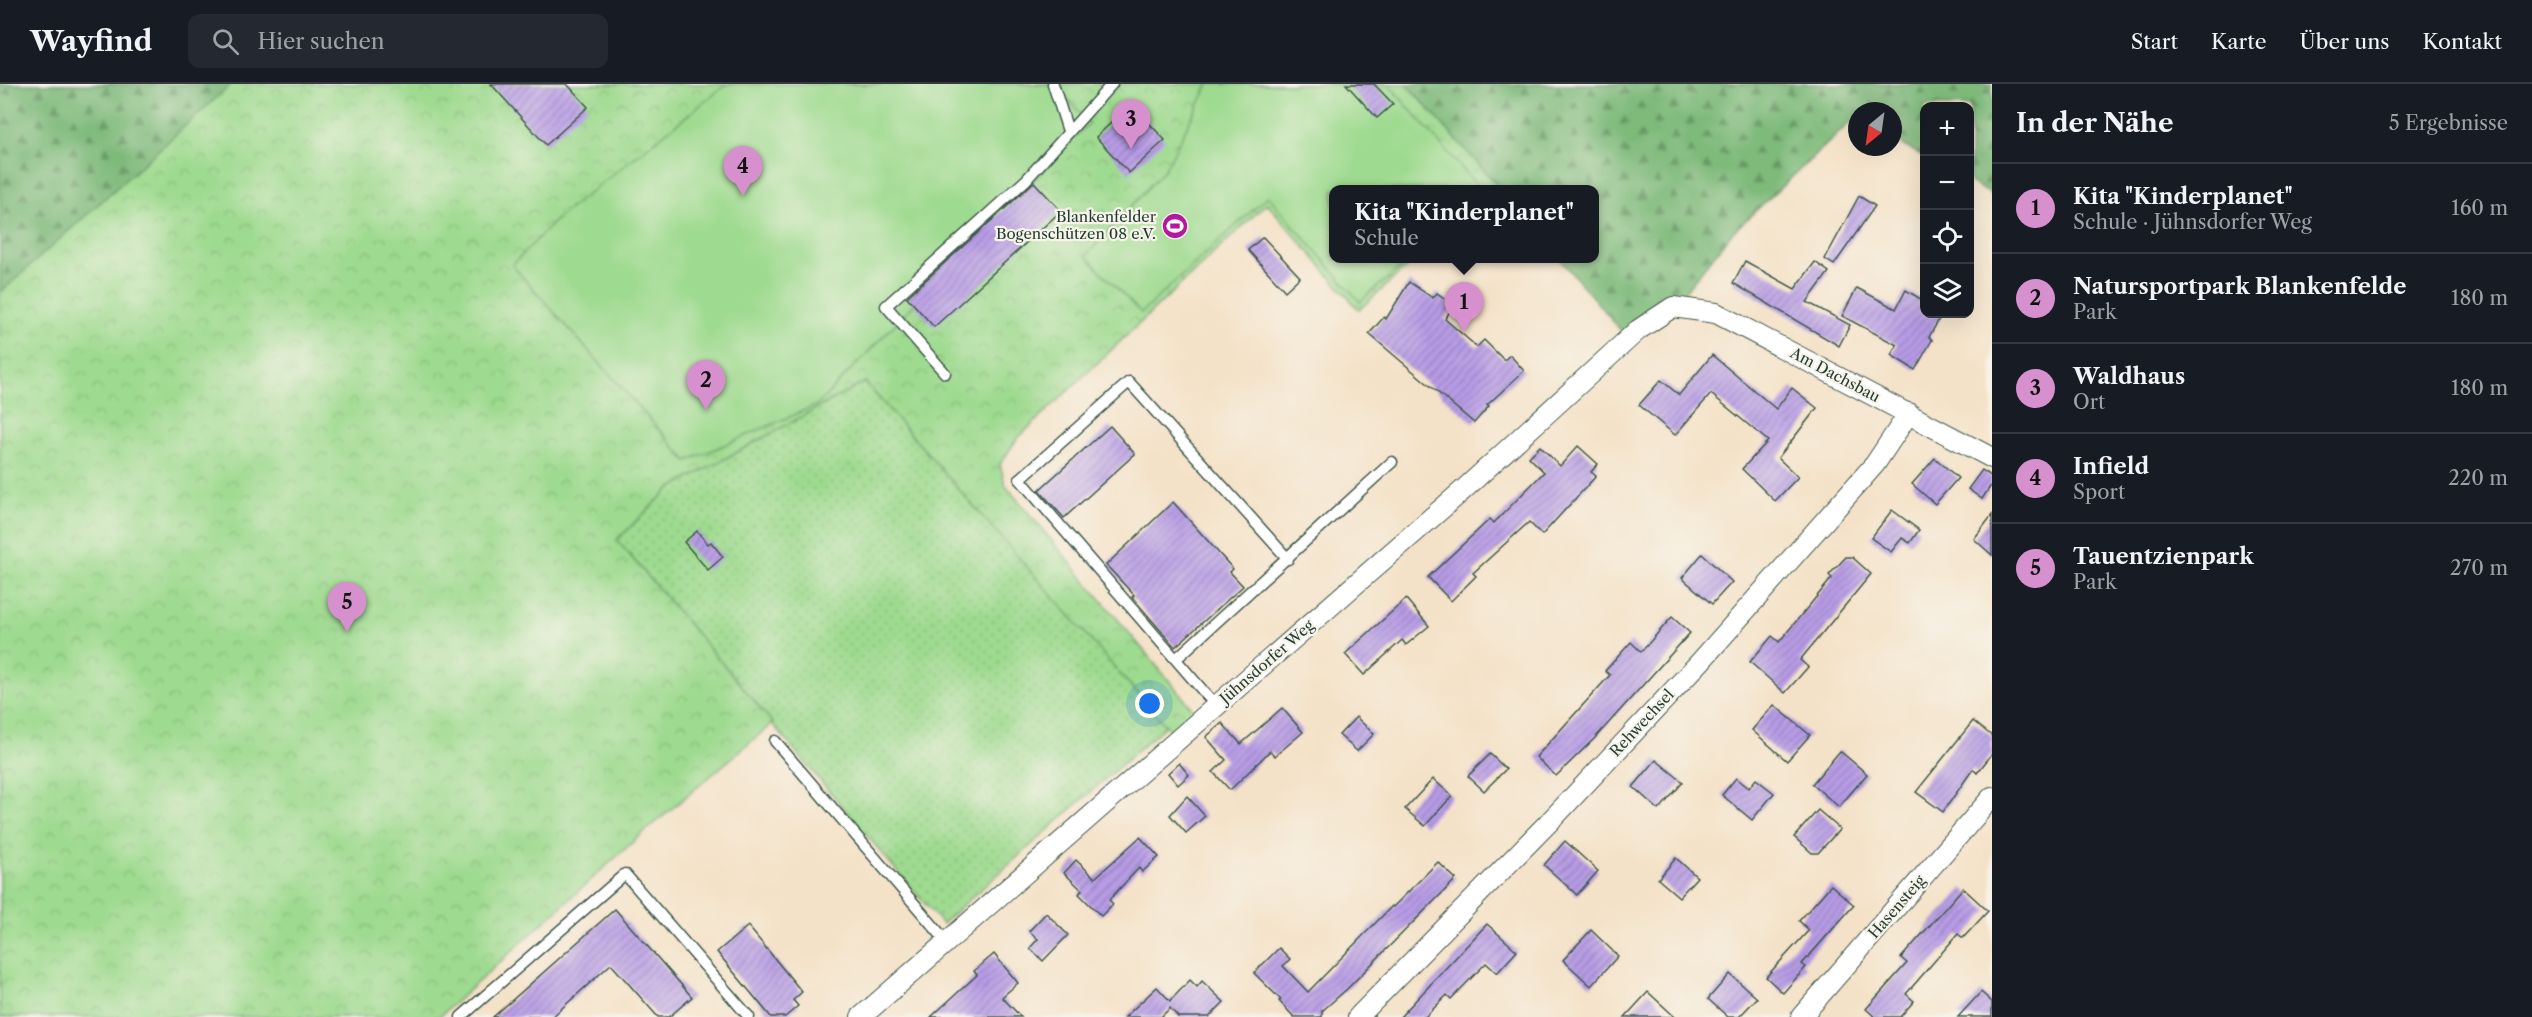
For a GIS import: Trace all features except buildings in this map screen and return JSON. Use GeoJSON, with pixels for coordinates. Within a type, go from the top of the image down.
{"type":"FeatureCollection","features":[{"type":"Feature","properties":{"kind":"street","name":"Am Dachsbau"},"geometry":{"type":"LineString","coordinates":[[1673,307],[1716,313],[1992,458]]}},
{"type":"Feature","properties":{"kind":"street","name":"Jühnsdorfer Weg"},"geometry":{"type":"LineString","coordinates":[[861,1017],[1462,491],[1638,330],[1673,307]]}},
{"type":"Feature","properties":{"kind":"street","name":"Rehwechsel"},"geometry":{"type":"LineString","coordinates":[[1358,1017],[1557,814],[1700,662],[1875,464],[1909,413]]}},
{"type":"Feature","properties":{"kind":"street","name":"Hasensteig"},"geometry":{"type":"LineString","coordinates":[[1801,1017],[1992,797]]}},
{"type":"Feature","properties":{"kind":"lane"},"geometry":{"type":"LineString","coordinates":[[1053,84],[1068,132]]}},
{"type":"Feature","properties":{"kind":"lane"},"geometry":{"type":"LineString","coordinates":[[945,373],[886,306],[1026,180],[1113,84]]}},
{"type":"Feature","properties":{"kind":"lane"},"geometry":{"type":"LineString","coordinates":[[1216,706],[1020,479],[1129,382],[1288,559]]}},
{"type":"Feature","properties":{"kind":"lane"},"geometry":{"type":"LineString","coordinates":[[1176,659],[1392,462]]}},
{"type":"Feature","properties":{"kind":"lane"},"geometry":{"type":"LineString","coordinates":[[775,741],[947,942]]}},
{"type":"Feature","properties":{"kind":"lane"},"geometry":{"type":"LineString","coordinates":[[461,1017],[625,874],[749,1017]]}},
{"type":"Feature","properties":{"kind":"green space"},"geometry":{"type":"Polygon","coordinates":[[[0,84],[232,84],[0,293],[0,84]]]}},
{"type":"Feature","properties":{"kind":"green space"},"geometry":{"type":"Polygon","coordinates":[[[232,84],[1406,84],[1496,184],[1329,185],[1329,263],[1411,263],[1359,310],[1267,203],[1017,439],[1000,464],[1005,485],[1202,720],[1179,741],[865,382],[669,489],[617,540],[773,723],[636,839],[439,1017],[0,1017],[0,293],[232,84]]]}},
{"type":"Feature","properties":{"kind":"green space"},"geometry":{"type":"Polygon","coordinates":[[[727,84],[1054,84],[1089,123],[817,405],[687,461],[512,265],[559,217],[727,84]]]}},
{"type":"Feature","properties":{"kind":"green space","name":"Blankenfelder Bogenschützen 08 e.V."},"geometry":{"type":"Polygon","coordinates":[[[1209,84],[1388,84],[1476,185],[1329,185],[1329,263],[1405,263],[1360,302],[1268,196],[1141,313],[1086,256],[1165,169],[1209,84]]]}},
{"type":"Feature","properties":{"kind":"green space"},"geometry":{"type":"Polygon","coordinates":[[[1406,84],[1992,84],[1992,195],[1974,184],[1974,102],[1920,102],[1920,155],[1902,144],[1902,102],[1848,102],[1848,125],[1731,234],[1673,307],[1628,339],[1563,263],[1599,263],[1599,185],[1497,185],[1406,84]]]}},
{"type":"Feature","properties":{"kind":"green space"},"geometry":{"type":"Polygon","coordinates":[[[865,382],[1166,725],[942,924],[616,540],[669,489],[865,382]]]}},
{"type":"Feature","properties":{"kind":"place","name":"Waldhaus"},"geometry":{"type":"Point","coordinates":[1131,149]}},
{"type":"Feature","properties":{"kind":"place","name":"Infield"},"geometry":{"type":"Point","coordinates":[743,196]}},
{"type":"Feature","properties":{"kind":"place","name":"Blankenfelder Bogenschützen 08 e.V."},"geometry":{"type":"Point","coordinates":[1175,226]}},
{"type":"Feature","properties":{"kind":"place","name":"Kita \"Kinderplanet\""},"geometry":{"type":"Point","coordinates":[1464,332]}},
{"type":"Feature","properties":{"kind":"place","name":"Natursportpark Blankenfelde"},"geometry":{"type":"Point","coordinates":[706,410]}},
{"type":"Feature","properties":{"kind":"place","name":"Tauentzienpark"},"geometry":{"type":"Point","coordinates":[347,632]}}]}
